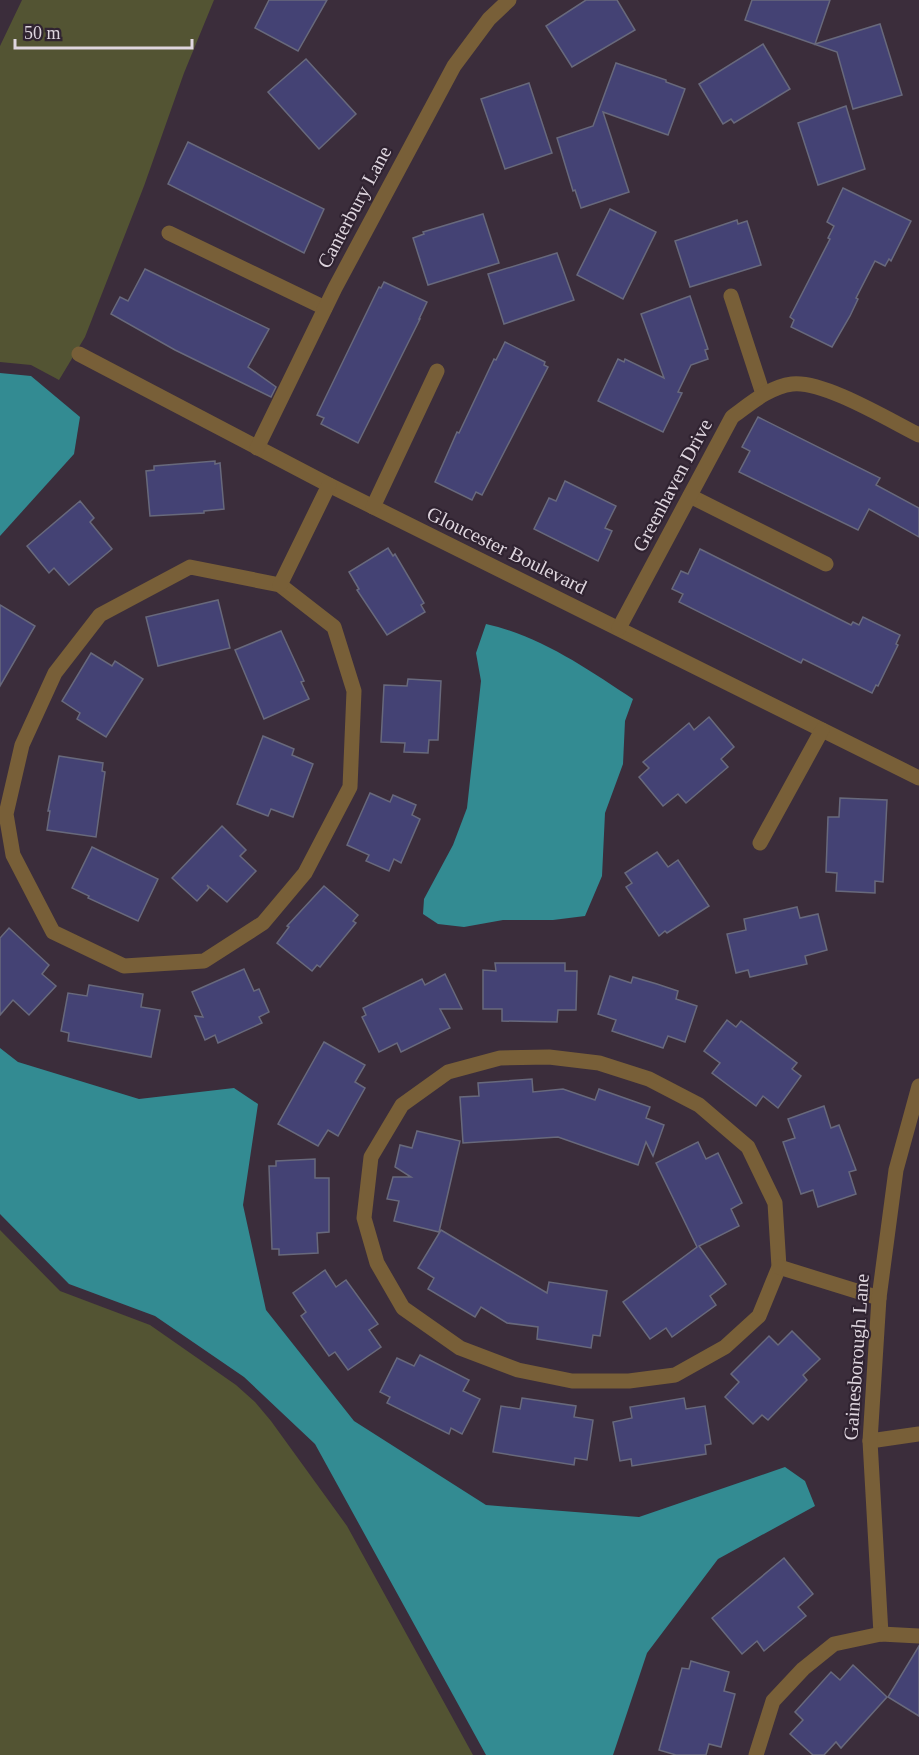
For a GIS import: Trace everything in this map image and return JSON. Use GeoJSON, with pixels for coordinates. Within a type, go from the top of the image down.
{"type":"FeatureCollection","features":[{"type":"Feature","properties":{"kind":"street","name":"Canterbury Lane"},"geometry":{"type":"LineString","coordinates":[[257,448],[325,308],[454,66],[489,19],[509,0]]}},
{"type":"Feature","properties":{"kind":"street"},"geometry":{"type":"LineString","coordinates":[[169,233],[325,308]]}},
{"type":"Feature","properties":{"kind":"street"},"geometry":{"type":"LineString","coordinates":[[731,296],[763,394]]}},
{"type":"Feature","properties":{"kind":"street","name":"Gloucester Boulevard"},"geometry":{"type":"LineString","coordinates":[[79,354],[329,485],[919,778]]}},
{"type":"Feature","properties":{"kind":"street"},"geometry":{"type":"LineString","coordinates":[[373,507],[437,371]]}},
{"type":"Feature","properties":{"kind":"street","name":"Greenhaven Drive"},"geometry":{"type":"LineString","coordinates":[[620,628],[732,417],[763,394],[792,384],[822,387],[919,435]]}},
{"type":"Feature","properties":{"kind":"street"},"geometry":{"type":"LineString","coordinates":[[280,585],[329,485]]}},
{"type":"Feature","properties":{"kind":"street"},"geometry":{"type":"LineString","coordinates":[[690,496],[826,564]]}},
{"type":"Feature","properties":{"kind":"street"},"geometry":{"type":"LineString","coordinates":[[190,567],[280,585],[334,627],[354,691],[350,787],[305,873],[263,923],[204,961],[124,966],[53,932],[13,855],[6,814],[22,745],[55,674],[100,615],[190,567]]}},
{"type":"Feature","properties":{"kind":"street"},"geometry":{"type":"LineString","coordinates":[[760,843],[822,730]]}},
{"type":"Feature","properties":{"kind":"street"},"geometry":{"type":"LineString","coordinates":[[549,1057],[599,1063],[650,1079],[699,1105],[748,1147],[775,1203],[779,1267],[759,1316],[725,1347],[675,1375],[628,1381],[572,1381],[518,1370],[460,1348],[404,1308],[377,1263],[364,1218],[371,1157],[402,1105],[448,1072],[500,1058],[549,1057]]}},
{"type":"Feature","properties":{"kind":"street","name":"Gainesborough Lane"},"geometry":{"type":"LineString","coordinates":[[881,1634],[870,1441],[879,1298],[896,1170],[919,1086]]}},
{"type":"Feature","properties":{"kind":"street"},"geometry":{"type":"LineString","coordinates":[[779,1267],[879,1298]]}},
{"type":"Feature","properties":{"kind":"street"},"geometry":{"type":"LineString","coordinates":[[870,1441],[919,1434]]}},
{"type":"Feature","properties":{"kind":"street"},"geometry":{"type":"LineString","coordinates":[[756,1755],[773,1701],[803,1669],[834,1644],[881,1634],[919,1636]]}},
{"type":"Feature","properties":{"kind":"green space"},"geometry":{"type":"Polygon","coordinates":[[[22,0],[214,0],[184,73],[144,186],[85,337],[59,380],[31,365],[0,362],[0,46],[22,0]]]}},
{"type":"Feature","properties":{"kind":"green space"},"geometry":{"type":"Polygon","coordinates":[[[0,1230],[60,1291],[150,1325],[236,1385],[255,1402],[347,1526],[473,1755],[0,1755],[0,1230]]]}},
{"type":"Feature","properties":{"kind":"water"},"geometry":{"type":"Polygon","coordinates":[[[0,373],[31,376],[80,417],[74,454],[0,536],[0,373]]]}},
{"type":"Feature","properties":{"kind":"water"},"geometry":{"type":"Polygon","coordinates":[[[486,624],[506,629],[545,645],[633,699],[625,721],[623,764],[605,813],[602,876],[585,916],[553,920],[503,920],[464,927],[438,924],[423,914],[424,899],[453,845],[467,808],[481,681],[476,653],[486,624]]]}},
{"type":"Feature","properties":{"kind":"water"},"geometry":{"type":"Polygon","coordinates":[[[0,1048],[18,1062],[139,1099],[234,1088],[258,1104],[243,1205],[266,1310],[354,1421],[486,1505],[639,1517],[785,1467],[805,1481],[815,1506],[718,1559],[647,1653],[613,1755],[486,1755],[315,1444],[244,1377],[155,1316],[69,1284],[0,1214],[0,1048]]]}},
{"type":"Feature","properties":{"kind":"building"},"geometry":{"type":"Polygon","coordinates":[[[269,0],[327,0],[298,51],[255,28],[269,0]]]}},
{"type":"Feature","properties":{"kind":"building"},"geometry":{"type":"Polygon","coordinates":[[[586,0],[617,0],[635,30],[572,67],[546,26],[586,0]]]}},
{"type":"Feature","properties":{"kind":"building"},"geometry":{"type":"Polygon","coordinates":[[[752,0],[830,0],[815,44],[880,24],[902,95],[853,109],[837,52],[745,20],[752,0]]]}},
{"type":"Feature","properties":{"kind":"building"},"geometry":{"type":"Polygon","coordinates":[[[763,44],[790,89],[734,123],[731,119],[723,124],[699,84],[763,44]]]}},
{"type":"Feature","properties":{"kind":"building"},"geometry":{"type":"Polygon","coordinates":[[[306,59],[356,114],[319,149],[268,92],[306,59]]]}},
{"type":"Feature","properties":{"kind":"building"},"geometry":{"type":"Polygon","coordinates":[[[616,63],[685,89],[668,135],[603,112],[629,192],[581,208],[575,190],[573,191],[557,138],[593,126],[616,63]]]}},
{"type":"Feature","properties":{"kind":"building"},"geometry":{"type":"Polygon","coordinates":[[[529,83],[552,153],[505,169],[481,99],[529,83]]]}},
{"type":"Feature","properties":{"kind":"building"},"geometry":{"type":"Polygon","coordinates":[[[846,106],[865,169],[818,185],[798,123],[846,106]]]}},
{"type":"Feature","properties":{"kind":"building"},"geometry":{"type":"Polygon","coordinates":[[[188,142],[324,209],[304,253],[168,184],[188,142]]]}},
{"type":"Feature","properties":{"kind":"building"},"geometry":{"type":"Polygon","coordinates":[[[843,188],[911,221],[891,261],[889,259],[885,266],[875,261],[856,298],[858,299],[850,316],[832,347],[791,327],[794,320],[790,317],[830,239],[828,238],[834,226],[827,222],[843,188]]]}},
{"type":"Feature","properties":{"kind":"building"},"geometry":{"type":"Polygon","coordinates":[[[610,209],[656,232],[623,299],[577,275],[610,209]]]}},
{"type":"Feature","properties":{"kind":"building"},"geometry":{"type":"Polygon","coordinates":[[[483,214],[499,263],[428,285],[413,238],[424,234],[423,232],[483,214]]]}},
{"type":"Feature","properties":{"kind":"building"},"geometry":{"type":"Polygon","coordinates":[[[737,220],[738,224],[747,221],[761,265],[690,287],[675,241],[737,220]]]}},
{"type":"Feature","properties":{"kind":"building"},"geometry":{"type":"Polygon","coordinates":[[[557,253],[574,300],[504,324],[488,274],[557,253]]]}},
{"type":"Feature","properties":{"kind":"building"},"geometry":{"type":"Polygon","coordinates":[[[145,269],[269,329],[248,367],[276,387],[271,397],[175,350],[111,314],[120,297],[128,301],[145,269]]]}},
{"type":"Feature","properties":{"kind":"building"},"geometry":{"type":"Polygon","coordinates":[[[384,282],[427,302],[358,443],[321,424],[324,418],[317,415],[379,287],[381,288],[384,282]]]}},
{"type":"Feature","properties":{"kind":"building"},"geometry":{"type":"Polygon","coordinates":[[[690,296],[708,349],[705,350],[708,359],[691,365],[678,392],[682,393],[663,432],[598,401],[618,359],[624,362],[625,359],[664,378],[641,314],[690,296]]]}},
{"type":"Feature","properties":{"kind":"building"},"geometry":{"type":"Polygon","coordinates":[[[505,342],[545,362],[544,365],[548,367],[482,495],[476,492],[472,500],[435,482],[457,432],[459,433],[494,359],[496,360],[505,342]]]}},
{"type":"Feature","properties":{"kind":"building"},"geometry":{"type":"Polygon","coordinates":[[[758,417],[880,478],[876,485],[919,508],[919,537],[869,509],[858,530],[739,472],[750,451],[742,447],[758,417]]]}},
{"type":"Feature","properties":{"kind":"building"},"geometry":{"type":"Polygon","coordinates":[[[215,461],[215,464],[220,463],[224,509],[204,511],[204,513],[150,516],[146,471],[154,470],[154,466],[215,461]]]}},
{"type":"Feature","properties":{"kind":"building"},"geometry":{"type":"Polygon","coordinates":[[[565,481],[616,506],[605,528],[612,531],[598,561],[534,529],[549,498],[556,501],[565,481]]]}},
{"type":"Feature","properties":{"kind":"building"},"geometry":{"type":"Polygon","coordinates":[[[80,501],[94,518],[90,522],[112,549],[69,585],[54,568],[49,573],[27,546],[80,501]]]}},
{"type":"Feature","properties":{"kind":"building"},"geometry":{"type":"Polygon","coordinates":[[[388,548],[393,556],[395,554],[424,603],[421,605],[425,612],[387,635],[357,590],[359,589],[349,572],[388,548]]]}},
{"type":"Feature","properties":{"kind":"building"},"geometry":{"type":"Polygon","coordinates":[[[700,549],[851,625],[853,622],[859,625],[863,617],[900,635],[896,644],[898,645],[878,686],[876,685],[872,693],[803,659],[801,663],[679,602],[683,594],[672,589],[681,571],[688,574],[700,549]]]}},
{"type":"Feature","properties":{"kind":"building"},"geometry":{"type":"Polygon","coordinates":[[[218,600],[230,648],[158,666],[146,617],[218,600]]]}},
{"type":"Feature","properties":{"kind":"building"},"geometry":{"type":"Polygon","coordinates":[[[0,605],[35,626],[0,686],[0,605]]]}},
{"type":"Feature","properties":{"kind":"building"},"geometry":{"type":"Polygon","coordinates":[[[281,631],[304,681],[301,682],[309,699],[264,719],[235,650],[281,631]]]}},
{"type":"Feature","properties":{"kind":"building"},"geometry":{"type":"Polygon","coordinates":[[[91,653],[112,666],[115,661],[143,679],[106,737],[77,719],[80,713],[62,701],[91,653]]]}},
{"type":"Feature","properties":{"kind":"building"},"geometry":{"type":"Polygon","coordinates":[[[408,679],[441,681],[438,740],[429,740],[428,753],[404,752],[405,743],[381,742],[384,685],[407,686],[408,679]]]}},
{"type":"Feature","properties":{"kind":"building"},"geometry":{"type":"Polygon","coordinates":[[[709,717],[734,747],[721,759],[728,767],[686,803],[678,794],[663,806],[639,777],[649,768],[643,762],[689,723],[694,730],[709,717]]]}},
{"type":"Feature","properties":{"kind":"building"},"geometry":{"type":"Polygon","coordinates":[[[263,736],[294,749],[292,755],[313,764],[293,817],[271,809],[268,816],[237,804],[263,736]]]}},
{"type":"Feature","properties":{"kind":"building"},"geometry":{"type":"Polygon","coordinates":[[[59,756],[103,763],[102,771],[105,772],[96,837],[47,830],[50,811],[48,811],[59,756]]]}},
{"type":"Feature","properties":{"kind":"building"},"geometry":{"type":"Polygon","coordinates":[[[370,793],[390,802],[393,795],[416,805],[412,815],[420,819],[401,863],[394,859],[389,871],[366,861],[369,855],[347,845],[370,793]]]}},
{"type":"Feature","properties":{"kind":"building"},"geometry":{"type":"Polygon","coordinates":[[[840,798],[887,800],[883,882],[875,881],[875,893],[836,891],[837,873],[826,872],[828,817],[839,817],[840,798]]]}},
{"type":"Feature","properties":{"kind":"building"},"geometry":{"type":"Polygon","coordinates":[[[222,826],[246,850],[240,856],[256,871],[227,902],[207,885],[209,888],[197,901],[172,878],[222,826]]]}},
{"type":"Feature","properties":{"kind":"building"},"geometry":{"type":"Polygon","coordinates":[[[92,847],[158,879],[138,921],[72,888],[92,847]]]}},
{"type":"Feature","properties":{"kind":"building"},"geometry":{"type":"Polygon","coordinates":[[[657,852],[668,867],[678,860],[709,906],[659,936],[626,887],[632,883],[625,873],[657,852]]]}},
{"type":"Feature","properties":{"kind":"building"},"geometry":{"type":"Polygon","coordinates":[[[324,886],[358,915],[353,921],[356,923],[320,967],[317,965],[312,971],[277,943],[289,927],[287,926],[324,886]]]}},
{"type":"Feature","properties":{"kind":"building"},"geometry":{"type":"Polygon","coordinates":[[[797,907],[800,918],[818,914],[827,950],[805,956],[807,964],[750,977],[748,970],[736,973],[727,934],[746,930],[744,919],[797,907]]]}},
{"type":"Feature","properties":{"kind":"building"},"geometry":{"type":"Polygon","coordinates":[[[9,928],[49,965],[42,974],[56,986],[29,1015],[13,1000],[0,1015],[0,938],[9,928]]]}},
{"type":"Feature","properties":{"kind":"building"},"geometry":{"type":"Polygon","coordinates":[[[495,963],[565,963],[565,971],[577,971],[576,1010],[558,1010],[557,1022],[502,1021],[502,1009],[483,1009],[483,970],[496,971],[495,963]]]}},
{"type":"Feature","properties":{"kind":"building"},"geometry":{"type":"Polygon","coordinates":[[[244,969],[254,991],[259,989],[269,1012],[259,1017],[262,1023],[218,1043],[215,1035],[205,1040],[195,1016],[203,1017],[192,992],[244,969]]]}},
{"type":"Feature","properties":{"kind":"building"},"geometry":{"type":"Polygon","coordinates":[[[445,974],[462,1009],[440,1009],[450,1028],[401,1052],[397,1043],[379,1052],[362,1017],[366,1015],[363,1008],[422,979],[425,985],[445,974]]]}},
{"type":"Feature","properties":{"kind":"building"},"geometry":{"type":"Polygon","coordinates":[[[610,976],[631,983],[633,977],[678,991],[676,999],[697,1006],[685,1042],[668,1036],[663,1048],[612,1031],[616,1020],[598,1014],[610,976]]]}},
{"type":"Feature","properties":{"kind":"building"},"geometry":{"type":"Polygon","coordinates":[[[89,985],[143,994],[141,1007],[160,1010],[151,1057],[68,1041],[69,1033],[61,1031],[68,993],[87,996],[89,985]]]}},
{"type":"Feature","properties":{"kind":"building"},"geometry":{"type":"Polygon","coordinates":[[[727,1020],[736,1027],[741,1021],[797,1063],[792,1069],[801,1076],[778,1108],[763,1096],[756,1106],[712,1073],[720,1063],[704,1051],[727,1020]]]}},
{"type":"Feature","properties":{"kind":"building"},"geometry":{"type":"Polygon","coordinates":[[[324,1042],[365,1065],[355,1082],[365,1088],[338,1136],[328,1130],[318,1146],[278,1124],[324,1042]]]}},
{"type":"Feature","properties":{"kind":"building"},"geometry":{"type":"Polygon","coordinates":[[[532,1079],[533,1092],[563,1089],[595,1100],[599,1089],[650,1107],[646,1118],[664,1125],[653,1156],[646,1142],[638,1165],[558,1137],[463,1143],[460,1097],[479,1096],[478,1083],[532,1079]]]}},
{"type":"Feature","properties":{"kind":"building"},"geometry":{"type":"Polygon","coordinates":[[[824,1106],[831,1128],[839,1125],[856,1170],[849,1172],[856,1194],[818,1207],[813,1190],[801,1194],[783,1142],[795,1138],[788,1119],[824,1106]]]}},
{"type":"Feature","properties":{"kind":"building"},"geometry":{"type":"Polygon","coordinates":[[[417,1131],[460,1141],[439,1232],[394,1221],[399,1201],[387,1199],[393,1177],[411,1177],[395,1167],[400,1145],[412,1148],[417,1131]]]}},
{"type":"Feature","properties":{"kind":"building"},"geometry":{"type":"Polygon","coordinates":[[[698,1142],[706,1159],[718,1153],[742,1203],[731,1209],[739,1226],[699,1246],[726,1284],[710,1296],[716,1305],[672,1337],[666,1328],[650,1339],[623,1302],[697,1247],[656,1163],[698,1142]]]}},
{"type":"Feature","properties":{"kind":"building"},"geometry":{"type":"Polygon","coordinates":[[[315,1159],[315,1178],[329,1178],[329,1232],[317,1233],[318,1253],[279,1255],[279,1249],[272,1249],[269,1166],[276,1166],[276,1161],[315,1159]]]}},
{"type":"Feature","properties":{"kind":"building"},"geometry":{"type":"Polygon","coordinates":[[[441,1230],[547,1293],[549,1282],[607,1291],[600,1336],[593,1335],[591,1348],[537,1339],[538,1327],[507,1323],[481,1307],[475,1317],[428,1289],[434,1278],[418,1268],[441,1230]]]}},
{"type":"Feature","properties":{"kind":"building"},"geometry":{"type":"Polygon","coordinates":[[[325,1270],[336,1287],[346,1280],[378,1324],[369,1330],[381,1347],[348,1370],[335,1352],[329,1356],[301,1316],[306,1312],[293,1293],[325,1270]]]}},
{"type":"Feature","properties":{"kind":"building"},"geometry":{"type":"Polygon","coordinates":[[[792,1331],[820,1359],[803,1375],[807,1380],[768,1420],[762,1415],[753,1424],[725,1397],[739,1382],[731,1374],[769,1336],[778,1345],[792,1331]]]}},
{"type":"Feature","properties":{"kind":"building"},"geometry":{"type":"Polygon","coordinates":[[[420,1355],[469,1380],[463,1391],[480,1399],[462,1434],[451,1428],[449,1434],[387,1403],[390,1397],[380,1392],[397,1358],[414,1366],[420,1355]]]}},
{"type":"Feature","properties":{"kind":"building"},"geometry":{"type":"Polygon","coordinates":[[[522,1398],[576,1406],[574,1417],[593,1420],[587,1460],[575,1458],[574,1465],[493,1452],[501,1406],[520,1409],[522,1398]]]}},
{"type":"Feature","properties":{"kind":"building"},"geometry":{"type":"Polygon","coordinates":[[[684,1398],[686,1409],[705,1406],[711,1444],[705,1445],[706,1454],[632,1466],[631,1459],[620,1461],[613,1422],[632,1418],[630,1407],[684,1398]]]}},
{"type":"Feature","properties":{"kind":"building"},"geometry":{"type":"Polygon","coordinates":[[[784,1558],[813,1594],[798,1607],[806,1616],[764,1651],[757,1641],[742,1654],[712,1618],[784,1558]]]}},
{"type":"Feature","properties":{"kind":"building"},"geometry":{"type":"Polygon","coordinates":[[[919,1646],[919,1716],[888,1697],[919,1646]]]}},
{"type":"Feature","properties":{"kind":"building"},"geometry":{"type":"Polygon","coordinates":[[[691,1661],[729,1672],[724,1691],[735,1694],[721,1747],[709,1744],[706,1755],[676,1755],[659,1750],[682,1668],[689,1669],[691,1661]]]}},
{"type":"Feature","properties":{"kind":"building"},"geometry":{"type":"Polygon","coordinates":[[[853,1665],[887,1697],[841,1748],[836,1742],[824,1755],[813,1755],[790,1734],[803,1720],[795,1712],[831,1672],[840,1680],[853,1665]]]}}]}
